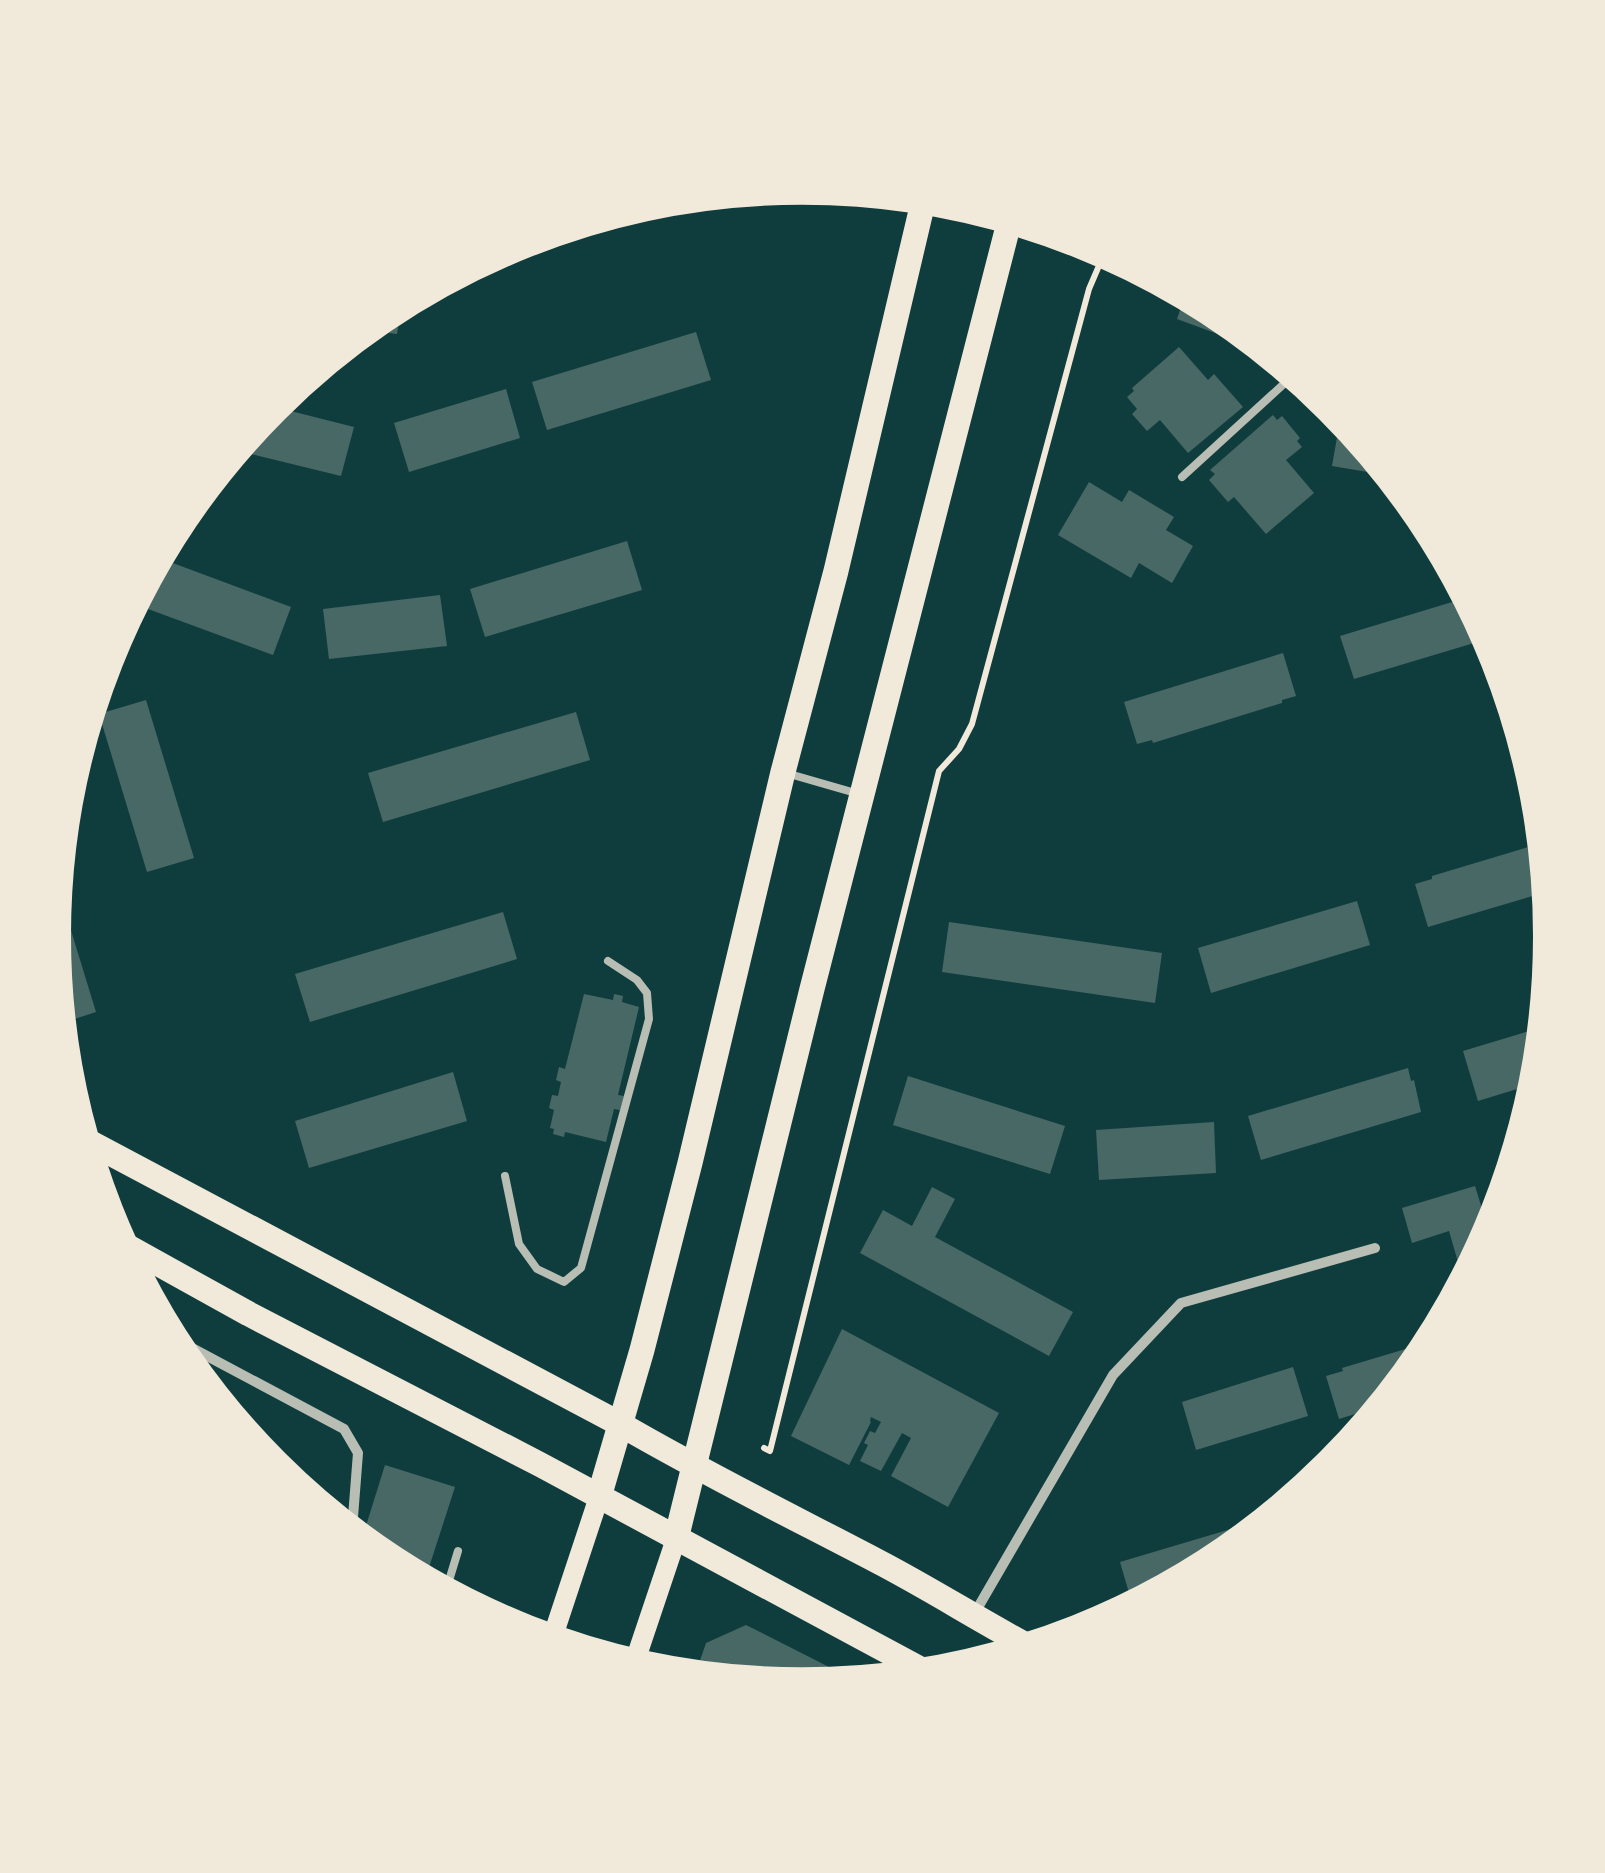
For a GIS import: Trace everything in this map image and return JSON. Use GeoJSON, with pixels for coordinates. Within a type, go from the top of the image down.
{"type":"FeatureCollection","features":[{"type":"Feature","properties":{"kind":"main road"},"geometry":{"type":"LineString","coordinates":[[555,1631],[642,1350],[690,1164],[922,209]]}},
{"type":"Feature","properties":{"kind":"main road"},"geometry":{"type":"LineString","coordinates":[[637,1655],[695,1468],[807,1008],[1008,228]]}},
{"type":"Feature","properties":{"kind":"main road"},"geometry":{"type":"LineString","coordinates":[[95,1145],[620,1424],[695,1468],[881,1563],[1018,1641]]}},
{"type":"Feature","properties":{"kind":"main road"},"geometry":{"type":"LineString","coordinates":[[136,1251],[908,1667]]}},
{"type":"Feature","properties":{"kind":"street"},"geometry":{"type":"LineString","coordinates":[[972,1616],[1112,1375],[1181,1302],[1375,1248]]}},
{"type":"Feature","properties":{"kind":"street"},"geometry":{"type":"LineString","coordinates":[[189,1347],[344,1429],[358,1453],[352,1520]]}},
{"type":"Feature","properties":{"kind":"lane"},"geometry":{"type":"LineString","coordinates":[[1182,476],[1287,381]]}},
{"type":"Feature","properties":{"kind":"lane"},"geometry":{"type":"LineString","coordinates":[[783,772],[864,796]]}},
{"type":"Feature","properties":{"kind":"lane"},"geometry":{"type":"LineString","coordinates":[[504,1176],[520,1244],[537,1269],[564,1282],[582,1268],[649,1019],[648,993],[637,980],[608,961]]}},
{"type":"Feature","properties":{"kind":"lane"},"geometry":{"type":"LineString","coordinates":[[448,1583],[458,1551]]}},
{"type":"Feature","properties":{"kind":"path"},"geometry":{"type":"LineString","coordinates":[[764,1448],[770,1451],[939,772],[958,750],[972,724],[1089,289],[1101,262]]}},
{"type":"Feature","properties":{"kind":"building"},"geometry":{"type":"Polygon","coordinates":[[[1182,305],[1237,341],[1177,319],[1182,305]]]}},
{"type":"Feature","properties":{"kind":"building"},"geometry":{"type":"Polygon","coordinates":[[[399,319],[397,334],[381,332],[399,319]]]}},
{"type":"Feature","properties":{"kind":"building"},"geometry":{"type":"Polygon","coordinates":[[[696,332],[711,380],[547,430],[532,382],[696,332]]]}},
{"type":"Feature","properties":{"kind":"building"},"geometry":{"type":"Polygon","coordinates":[[[1179,347],[1208,380],[1214,374],[1243,407],[1188,453],[1160,420],[1147,431],[1132,414],[1137,409],[1127,397],[1134,391],[1132,388],[1179,347]]]}},
{"type":"Feature","properties":{"kind":"building"},"geometry":{"type":"Polygon","coordinates":[[[506,389],[520,438],[409,472],[394,423],[506,389]]]}},
{"type":"Feature","properties":{"kind":"building"},"geometry":{"type":"Polygon","coordinates":[[[286,410],[354,427],[341,476],[246,453],[286,410]]]}},
{"type":"Feature","properties":{"kind":"building"},"geometry":{"type":"Polygon","coordinates":[[[1273,415],[1277,420],[1282,416],[1300,438],[1297,441],[1302,447],[1286,460],[1314,493],[1266,534],[1234,497],[1228,502],[1209,480],[1215,474],[1210,470],[1273,415]]]}},
{"type":"Feature","properties":{"kind":"building"},"geometry":{"type":"Polygon","coordinates":[[[1338,430],[1376,473],[1332,466],[1338,430]]]}},
{"type":"Feature","properties":{"kind":"building"},"geometry":{"type":"Polygon","coordinates":[[[1089,482],[1122,502],[1129,490],[1174,517],[1166,530],[1193,546],[1172,583],[1139,563],[1131,578],[1058,535],[1089,482]]]}},
{"type":"Feature","properties":{"kind":"building"},"geometry":{"type":"Polygon","coordinates":[[[627,541],[642,590],[485,637],[470,589],[627,541]]]}},
{"type":"Feature","properties":{"kind":"building"},"geometry":{"type":"Polygon","coordinates":[[[168,561],[291,607],[273,655],[143,607],[168,561]]]}},
{"type":"Feature","properties":{"kind":"building"},"geometry":{"type":"Polygon","coordinates":[[[440,595],[447,646],[329,659],[323,609],[440,595]]]}},
{"type":"Feature","properties":{"kind":"building"},"geometry":{"type":"Polygon","coordinates":[[[1459,600],[1478,642],[1354,679],[1340,636],[1459,600]]]}},
{"type":"Feature","properties":{"kind":"building"},"geometry":{"type":"Polygon","coordinates":[[[1283,653],[1296,696],[1153,743],[1152,740],[1137,744],[1124,702],[1283,653]]]}},
{"type":"Feature","properties":{"kind":"building"},"geometry":{"type":"Polygon","coordinates":[[[146,700],[194,858],[147,872],[100,714],[146,700]]]}},
{"type":"Feature","properties":{"kind":"building"},"geometry":{"type":"Polygon","coordinates":[[[576,712],[590,760],[383,822],[368,773],[576,712]]]}},
{"type":"Feature","properties":{"kind":"building"},"geometry":{"type":"Polygon","coordinates":[[[1534,845],[1538,894],[1428,927],[1415,884],[1534,845]]]}},
{"type":"Feature","properties":{"kind":"building"},"geometry":{"type":"Polygon","coordinates":[[[1357,901],[1370,945],[1211,993],[1198,948],[1357,901]]]}},
{"type":"Feature","properties":{"kind":"building"},"geometry":{"type":"Polygon","coordinates":[[[503,912],[517,959],[310,1022],[295,974],[503,912]]]}},
{"type":"Feature","properties":{"kind":"building"},"geometry":{"type":"Polygon","coordinates":[[[66,914],[96,1012],[70,1020],[66,914]]]}},
{"type":"Feature","properties":{"kind":"building"},"geometry":{"type":"Polygon","coordinates":[[[949,922],[1162,953],[1155,1003],[942,972],[949,922]]]}},
{"type":"Feature","properties":{"kind":"building"},"geometry":{"type":"Polygon","coordinates":[[[584,994],[613,1000],[614,994],[623,996],[622,1002],[639,1007],[618,1095],[624,1096],[620,1110],[614,1109],[606,1142],[565,1132],[564,1137],[553,1134],[554,1129],[550,1128],[552,1095],[558,1096],[561,1082],[556,1080],[559,1067],[565,1069],[584,994]]]}},
{"type":"Feature","properties":{"kind":"building"},"geometry":{"type":"Polygon","coordinates":[[[1534,1029],[1524,1087],[1478,1101],[1463,1051],[1534,1029]]]}},
{"type":"Feature","properties":{"kind":"building"},"geometry":{"type":"Polygon","coordinates":[[[1408,1068],[1421,1112],[1261,1160],[1248,1116],[1408,1068]]]}},
{"type":"Feature","properties":{"kind":"building"},"geometry":{"type":"Polygon","coordinates":[[[453,1072],[467,1121],[309,1168],[295,1121],[453,1072]]]}},
{"type":"Feature","properties":{"kind":"building"},"geometry":{"type":"Polygon","coordinates":[[[908,1076],[1065,1126],[1050,1174],[893,1125],[908,1076]]]}},
{"type":"Feature","properties":{"kind":"building"},"geometry":{"type":"Polygon","coordinates":[[[1214,1122],[1216,1173],[1099,1180],[1096,1130],[1214,1122]]]}},
{"type":"Feature","properties":{"kind":"building"},"geometry":{"type":"Polygon","coordinates":[[[1475,1186],[1485,1217],[1461,1269],[1449,1231],[1412,1243],[1402,1208],[1475,1186]]]}},
{"type":"Feature","properties":{"kind":"building"},"geometry":{"type":"Polygon","coordinates":[[[932,1187],[955,1199],[935,1237],[1073,1312],[1049,1356],[860,1253],[883,1210],[912,1226],[932,1187]]]}},
{"type":"Feature","properties":{"kind":"building"},"geometry":{"type":"Polygon","coordinates":[[[842,1329],[999,1413],[948,1507],[891,1476],[911,1438],[902,1433],[881,1471],[860,1461],[870,1431],[875,1433],[881,1422],[871,1417],[849,1465],[791,1436],[842,1329]]]}},
{"type":"Feature","properties":{"kind":"building"},"geometry":{"type":"Polygon","coordinates":[[[1416,1346],[1367,1410],[1339,1419],[1326,1376],[1343,1371],[1342,1368],[1416,1346]]]}},
{"type":"Feature","properties":{"kind":"building"},"geometry":{"type":"Polygon","coordinates":[[[1293,1367],[1308,1416],[1196,1450],[1182,1402],[1293,1367]]]}},
{"type":"Feature","properties":{"kind":"building"},"geometry":{"type":"Polygon","coordinates":[[[385,1465],[455,1487],[428,1571],[365,1530],[385,1465]]]}},
{"type":"Feature","properties":{"kind":"building"},"geometry":{"type":"Polygon","coordinates":[[[1249,1524],[1130,1597],[1120,1562],[1249,1524]]]}},
{"type":"Feature","properties":{"kind":"building"},"geometry":{"type":"Polygon","coordinates":[[[746,1625],[831,1668],[832,1673],[698,1667],[706,1643],[746,1625]]]}}]}
